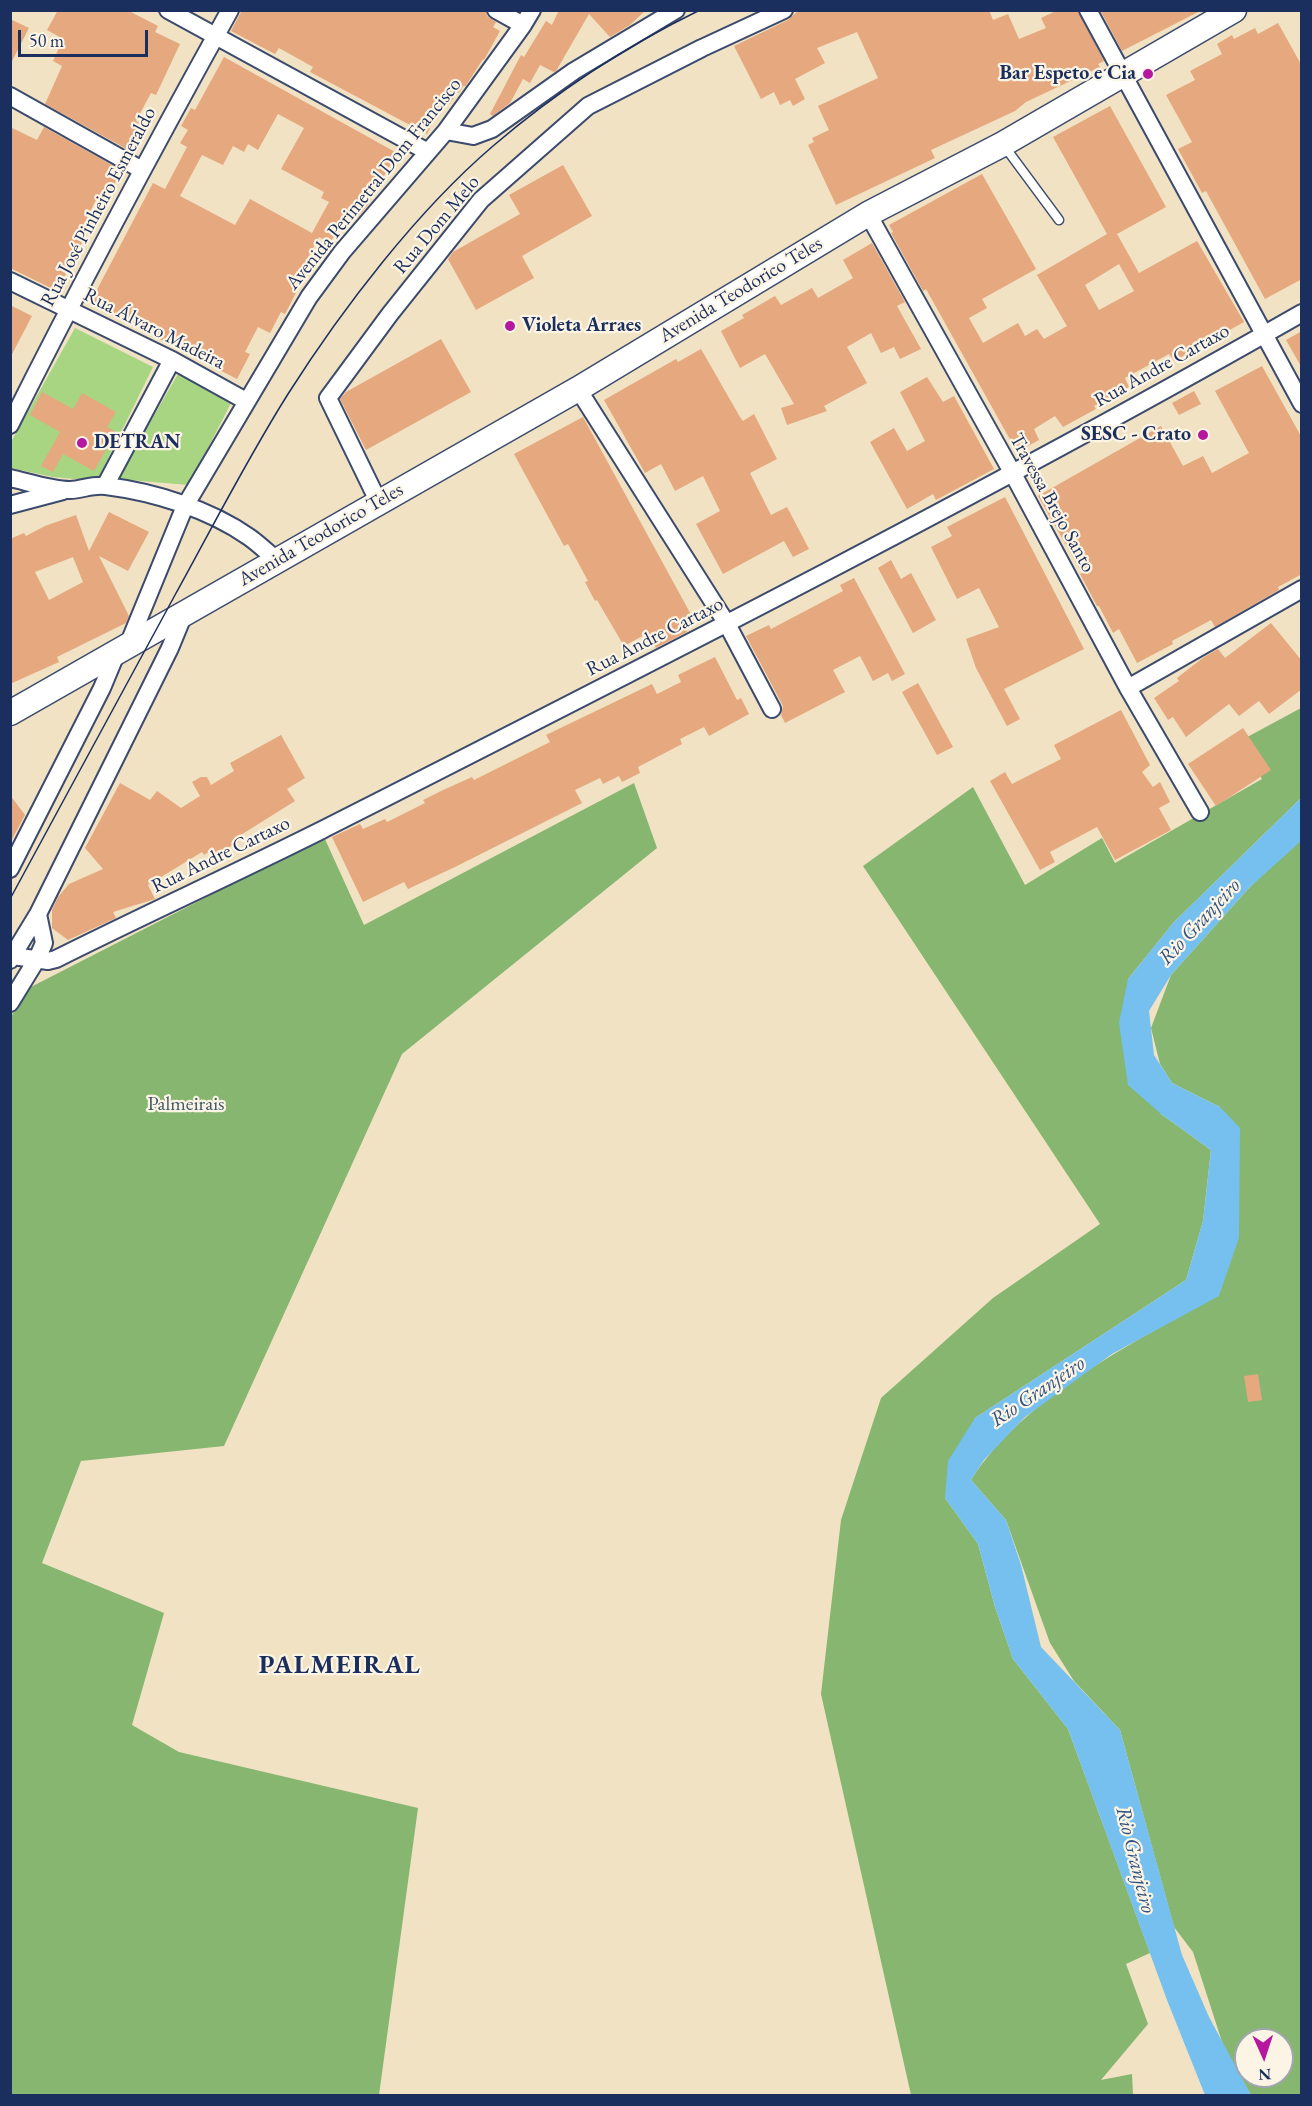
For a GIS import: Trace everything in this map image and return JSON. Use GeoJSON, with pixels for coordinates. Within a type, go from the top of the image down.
{"type":"FeatureCollection","features":[{"type":"Feature","properties":{"kind":"main road","name":"Avenida Teodorico Teles"},"geometry":{"type":"LineString","coordinates":[[10,713],[578,389],[868,214],[1003,144],[1234,10]]}},
{"type":"Feature","properties":{"kind":"street"},"geometry":{"type":"LineString","coordinates":[[168,10],[428,152]]}},
{"type":"Feature","properties":{"kind":"street","name":"Rua José Pinheiro Esmeraldo"},"geometry":{"type":"LineString","coordinates":[[10,425],[68,308],[230,10]]}},
{"type":"Feature","properties":{"kind":"street"},"geometry":{"type":"LineString","coordinates":[[496,10],[527,18]]}},
{"type":"Feature","properties":{"kind":"street"},"geometry":{"type":"LineString","coordinates":[[447,131],[473,136],[492,129],[574,71],[676,10]]}},
{"type":"Feature","properties":{"kind":"street","name":"Rua Dom Melo"},"geometry":{"type":"LineString","coordinates":[[379,503],[328,398],[390,314],[481,200],[588,106],[702,48],[784,10]]}},
{"type":"Feature","properties":{"kind":"street"},"geometry":{"type":"LineString","coordinates":[[1088,10],[1302,404]]}},
{"type":"Feature","properties":{"kind":"street","name":"Avenida Perimetral Dom Francisco"},"geometry":{"type":"LineString","coordinates":[[10,869],[123,649],[185,506],[309,297],[342,252],[447,131],[527,18]]}},
{"type":"Feature","properties":{"kind":"street"},"geometry":{"type":"LineString","coordinates":[[10,96],[142,170]]}},
{"type":"Feature","properties":{"kind":"street","name":"Travessa Brejo Santo"},"geometry":{"type":"LineString","coordinates":[[868,214],[1128,688],[1200,812]]}},
{"type":"Feature","properties":{"kind":"street","name":"Rua Álvaro Madeira"},"geometry":{"type":"LineString","coordinates":[[10,281],[172,360],[246,401]]}},
{"type":"Feature","properties":{"kind":"street","name":"Rua Andre Cartaxo"},"geometry":{"type":"LineString","coordinates":[[12,958],[56,959],[321,830],[727,624],[1302,313]]}},
{"type":"Feature","properties":{"kind":"street"},"geometry":{"type":"LineString","coordinates":[[105,486],[172,360]]}},
{"type":"Feature","properties":{"kind":"street"},"geometry":{"type":"LineString","coordinates":[[578,389],[727,624],[772,709]]}},
{"type":"Feature","properties":{"kind":"street"},"geometry":{"type":"LineString","coordinates":[[10,478],[70,490]]}},
{"type":"Feature","properties":{"kind":"street"},"geometry":{"type":"LineString","coordinates":[[10,505],[87,486],[105,486],[146,494],[185,506],[216,519],[248,537],[278,561]]}},
{"type":"Feature","properties":{"kind":"street"},"geometry":{"type":"LineString","coordinates":[[1128,688],[1302,589]]}},
{"type":"Feature","properties":{"kind":"street"},"geometry":{"type":"LineString","coordinates":[[12,958],[39,914],[170,648],[184,614]]}},
{"type":"Feature","properties":{"kind":"street"},"geometry":{"type":"LineString","coordinates":[[10,1003],[37,960],[44,943],[39,914]]}},
{"type":"Feature","properties":{"kind":"lane"},"geometry":{"type":"LineString","coordinates":[[1003,144],[1059,220]]}},
{"type":"Feature","properties":{"kind":"green space"},"geometry":{"type":"Polygon","coordinates":[[[75,328],[153,367],[97,481],[53,477],[11,468],[11,442],[75,328]]]}},
{"type":"Feature","properties":{"kind":"green space"},"geometry":{"type":"Polygon","coordinates":[[[178,374],[232,401],[189,485],[117,479],[178,374]]]}},
{"type":"Feature","properties":{"kind":"green space"},"geometry":{"type":"Polygon","coordinates":[[[1301,708],[1301,798],[1174,922],[1128,979],[1161,1114],[1211,1150],[1203,1221],[1186,1280],[975,1418],[945,1498],[978,1544],[995,1607],[1013,1659],[1068,1729],[1150,1953],[1126,1964],[1148,2024],[1101,2080],[1132,2074],[1133,2095],[911,2095],[821,1694],[841,1520],[881,1398],[993,1298],[1100,1224],[863,866],[973,787],[1025,885],[1102,838],[1115,863],[1262,779],[1238,742],[1301,708]]]}},
{"type":"Feature","properties":{"kind":"green space","name":"Palmeirais"},"geometry":{"type":"Polygon","coordinates":[[[634,783],[657,848],[402,1054],[224,1446],[81,1461],[42,1563],[164,1613],[132,1725],[179,1752],[418,1808],[379,2095],[11,2095],[10,1019],[25,990],[324,837],[364,925],[634,783]]]}},
{"type":"Feature","properties":{"kind":"green space"},"geometry":{"type":"Polygon","coordinates":[[[1301,838],[1301,2095],[1251,2095],[1247,2088],[1294,2088],[1294,2028],[1234,2028],[1234,2065],[1224,2048],[1193,1952],[1174,1927],[1120,1730],[1074,1681],[1050,1643],[1006,1520],[971,1480],[994,1450],[1021,1422],[1051,1397],[1117,1352],[1219,1295],[1220,1107],[1172,1083],[1160,1064],[1151,1028],[1171,975],[1249,888],[1301,838]]]}},
{"type":"Feature","properties":{"kind":"water","name":"Rio Granjeiro"},"geometry":{"type":"Polygon","coordinates":[[[1301,798],[1301,841],[1249,888],[1171,975],[1149,1011],[1154,1055],[1172,1083],[1220,1107],[1240,1128],[1239,1238],[1219,1296],[1112,1354],[1025,1417],[984,1460],[971,1480],[1006,1520],[1021,1565],[1041,1647],[1120,1730],[1182,1955],[1209,2017],[1234,2063],[1234,2088],[1247,2088],[1251,2095],[1205,2095],[1167,2000],[1068,1729],[1013,1659],[995,1607],[978,1544],[945,1498],[948,1461],[975,1418],[1186,1280],[1203,1221],[1211,1150],[1161,1114],[1128,1085],[1119,1023],[1128,979],[1174,922],[1301,798]]]}},
{"type":"Feature","properties":{"kind":"building"},"geometry":{"type":"Polygon","coordinates":[[[58,10],[127,10],[158,26],[155,32],[180,44],[156,95],[151,93],[136,121],[148,127],[134,153],[45,104],[62,66],[53,61],[63,39],[47,30],[58,10]]]}},
{"type":"Feature","properties":{"kind":"building"},"geometry":{"type":"Polygon","coordinates":[[[242,10],[486,10],[487,16],[496,22],[493,27],[500,31],[484,60],[465,87],[464,85],[459,93],[457,92],[450,104],[444,101],[427,134],[310,72],[313,67],[279,48],[275,54],[231,31],[242,10]]]}},
{"type":"Feature","properties":{"kind":"building"},"geometry":{"type":"Polygon","coordinates":[[[559,10],[646,10],[630,25],[610,37],[589,14],[556,71],[540,65],[530,83],[523,79],[510,103],[493,116],[490,114],[521,55],[524,57],[546,21],[552,25],[559,10]]]}},
{"type":"Feature","properties":{"kind":"building"},"geometry":{"type":"Polygon","coordinates":[[[799,10],[989,10],[993,20],[1008,14],[1019,39],[1046,28],[1041,18],[1058,10],[1078,10],[1104,61],[1098,64],[1100,67],[1026,102],[1015,111],[931,150],[935,158],[836,205],[808,145],[814,142],[812,138],[829,130],[818,106],[878,78],[857,32],[817,48],[825,63],[795,79],[805,99],[793,106],[790,100],[780,105],[774,92],[761,99],[734,46],[788,20],[799,10]]]}},
{"type":"Feature","properties":{"kind":"building"},"geometry":{"type":"Polygon","coordinates":[[[1100,10],[1202,10],[1122,51],[1100,10]]]}},
{"type":"Feature","properties":{"kind":"building"},"geometry":{"type":"Polygon","coordinates":[[[10,19],[29,28],[10,65],[10,19]]]}},
{"type":"Feature","properties":{"kind":"building"},"geometry":{"type":"Polygon","coordinates":[[[1278,23],[1302,66],[1302,279],[1265,299],[1206,191],[1202,193],[1178,149],[1192,142],[1166,95],[1195,80],[1190,71],[1222,54],[1217,44],[1232,35],[1234,39],[1255,28],[1258,34],[1278,23]]]}},
{"type":"Feature","properties":{"kind":"building"},"geometry":{"type":"Polygon","coordinates":[[[224,57],[397,153],[367,206],[358,217],[348,212],[330,243],[319,237],[306,261],[311,264],[285,314],[281,312],[270,333],[258,327],[245,352],[250,354],[237,379],[90,303],[153,183],[165,189],[187,147],[180,143],[188,130],[181,126],[191,108],[195,110],[224,57]],[[278,114],[258,150],[248,144],[244,152],[233,146],[223,165],[202,155],[180,196],[235,225],[250,199],[312,233],[329,202],[321,198],[324,192],[281,169],[304,128],[278,114]]]}},
{"type":"Feature","properties":{"kind":"building"},"geometry":{"type":"Polygon","coordinates":[[[1110,106],[1166,207],[1117,234],[1139,273],[1197,241],[1244,322],[1174,361],[1169,354],[1125,378],[1129,387],[1094,406],[1096,409],[1063,427],[1055,416],[1034,429],[1039,440],[1017,452],[926,289],[923,291],[891,233],[893,232],[889,225],[982,174],[1036,269],[982,299],[987,308],[969,318],[983,343],[1018,323],[1025,336],[1037,329],[1044,339],[1067,326],[1037,275],[1107,234],[1053,137],[1110,106]],[[1119,264],[1085,285],[1099,310],[1134,291],[1119,264]]]}},
{"type":"Feature","properties":{"kind":"building"},"geometry":{"type":"Polygon","coordinates":[[[10,127],[37,140],[44,127],[121,170],[106,201],[98,196],[83,226],[89,229],[57,291],[10,268],[10,127]]]}},
{"type":"Feature","properties":{"kind":"building"},"geometry":{"type":"Polygon","coordinates":[[[563,165],[592,216],[522,256],[534,278],[476,310],[448,259],[453,252],[520,214],[509,195],[563,165]]]}},
{"type":"Feature","properties":{"kind":"building"},"geometry":{"type":"Polygon","coordinates":[[[872,243],[905,302],[897,306],[921,349],[900,359],[894,347],[881,353],[871,333],[847,347],[867,383],[824,406],[827,411],[787,425],[781,408],[794,404],[765,354],[740,368],[721,331],[744,318],[742,315],[775,296],[781,305],[812,288],[818,298],[853,278],[843,260],[872,243]]]}},
{"type":"Feature","properties":{"kind":"building"},"geometry":{"type":"Polygon","coordinates":[[[10,305],[32,316],[10,358],[10,305]]]}},
{"type":"Feature","properties":{"kind":"building"},"geometry":{"type":"Polygon","coordinates":[[[1302,331],[1302,368],[1286,340],[1302,331]]]}},
{"type":"Feature","properties":{"kind":"building"},"geometry":{"type":"Polygon","coordinates":[[[441,339],[471,392],[366,450],[340,399],[346,392],[441,339]]]}},
{"type":"Feature","properties":{"kind":"building"},"geometry":{"type":"Polygon","coordinates":[[[701,349],[743,421],[754,414],[777,459],[750,473],[771,515],[787,507],[809,549],[793,557],[784,541],[723,574],[696,524],[720,511],[703,476],[675,491],[661,464],[645,473],[604,400],[676,359],[678,362],[701,349]]]}},
{"type":"Feature","properties":{"kind":"building"},"geometry":{"type":"Polygon","coordinates":[[[1262,366],[1302,438],[1302,574],[1215,627],[1211,620],[1137,663],[1119,629],[1113,633],[1038,496],[1161,426],[1183,466],[1203,456],[1212,473],[1249,453],[1215,391],[1262,366]]]}},
{"type":"Feature","properties":{"kind":"building"},"geometry":{"type":"Polygon","coordinates":[[[927,377],[943,402],[954,396],[994,469],[936,500],[933,494],[907,509],[870,442],[894,428],[907,451],[925,441],[900,392],[927,377]]]}},
{"type":"Feature","properties":{"kind":"building"},"geometry":{"type":"Polygon","coordinates":[[[1194,391],[1201,404],[1179,415],[1172,403],[1194,391]]]}},
{"type":"Feature","properties":{"kind":"building","name":"DETRAN"},"geometry":{"type":"Polygon","coordinates":[[[42,392],[73,409],[82,393],[116,412],[107,427],[116,432],[94,471],[63,454],[53,472],[41,466],[60,432],[30,415],[42,392]]]}},
{"type":"Feature","properties":{"kind":"building"},"geometry":{"type":"Polygon","coordinates":[[[583,417],[694,620],[684,625],[687,632],[656,648],[648,633],[624,646],[597,600],[595,601],[585,582],[588,581],[568,544],[564,546],[514,454],[583,417]]]}},
{"type":"Feature","properties":{"kind":"building"},"geometry":{"type":"Polygon","coordinates":[[[1005,497],[1084,649],[1004,689],[1020,719],[1007,726],[976,668],[966,639],[999,627],[979,588],[957,599],[931,547],[952,536],[947,527],[1005,497]]]}},
{"type":"Feature","properties":{"kind":"building"},"geometry":{"type":"Polygon","coordinates":[[[109,512],[149,532],[128,571],[99,556],[129,616],[126,623],[57,657],[59,662],[10,684],[10,539],[24,533],[26,536],[45,526],[76,515],[89,551],[109,512]],[[73,557],[35,572],[49,600],[83,582],[73,557]]]}},
{"type":"Feature","properties":{"kind":"building"},"geometry":{"type":"Polygon","coordinates":[[[891,560],[901,579],[911,573],[936,620],[913,633],[878,568],[891,560]]]}},
{"type":"Feature","properties":{"kind":"building"},"geometry":{"type":"Polygon","coordinates":[[[854,578],[905,674],[892,681],[888,673],[873,681],[860,656],[833,670],[845,692],[785,723],[781,715],[783,706],[746,636],[769,625],[771,629],[843,591],[840,585],[854,578]]]}},
{"type":"Feature","properties":{"kind":"building"},"geometry":{"type":"Polygon","coordinates":[[[1271,623],[1302,661],[1302,689],[1269,714],[1259,701],[1239,716],[1229,704],[1186,737],[1173,717],[1168,720],[1154,698],[1179,681],[1177,678],[1204,657],[1218,649],[1225,658],[1271,623]]]}},
{"type":"Feature","properties":{"kind":"building"},"geometry":{"type":"Polygon","coordinates":[[[715,657],[737,700],[741,698],[749,714],[709,736],[704,727],[680,739],[682,744],[638,767],[640,773],[622,782],[619,776],[603,784],[600,778],[575,790],[582,803],[457,866],[408,889],[404,882],[363,902],[332,837],[360,824],[363,829],[385,819],[387,822],[425,803],[423,800],[441,791],[472,777],[474,780],[550,742],[546,735],[652,684],[657,694],[681,682],[678,675],[715,657]]]}},
{"type":"Feature","properties":{"kind":"building"},"geometry":{"type":"Polygon","coordinates":[[[918,683],[953,747],[937,755],[902,692],[918,683]]]}},
{"type":"Feature","properties":{"kind":"building"},"geometry":{"type":"Polygon","coordinates":[[[1121,710],[1150,765],[1142,772],[1153,787],[1160,782],[1170,802],[1159,808],[1171,830],[1115,860],[1097,827],[1050,852],[1055,862],[1040,870],[990,781],[1005,772],[1012,784],[1061,759],[1054,745],[1121,710]]]}},
{"type":"Feature","properties":{"kind":"building"},"geometry":{"type":"Polygon","coordinates":[[[1243,728],[1271,770],[1216,806],[1188,764],[1243,728]]]}},
{"type":"Feature","properties":{"kind":"building"},"geometry":{"type":"Polygon","coordinates":[[[281,735],[305,778],[287,789],[295,801],[236,838],[239,842],[228,848],[231,853],[218,860],[212,850],[204,855],[202,852],[148,885],[155,899],[113,912],[116,918],[68,940],[52,928],[52,910],[58,897],[69,884],[103,869],[85,848],[120,783],[150,800],[157,791],[181,808],[200,796],[192,782],[201,777],[207,777],[211,785],[234,771],[230,763],[281,735]]]}},
{"type":"Feature","properties":{"kind":"building"},"geometry":{"type":"Polygon","coordinates":[[[10,795],[25,815],[10,843],[10,795]]]}},
{"type":"Feature","properties":{"kind":"building"},"geometry":{"type":"Polygon","coordinates":[[[1258,1374],[1262,1400],[1248,1402],[1244,1376],[1258,1374]]]}},
{"type":"Feature","properties":{"kind":"tram line"},"geometry":{"type":"LineString","coordinates":[[10,899],[258,443],[309,362],[382,262],[436,200],[517,126],[592,71],[700,10]]}},
{"type":"Feature","properties":{"kind":"place","name":"Bar Espeto e Cia"},"geometry":{"type":"Point","coordinates":[1148,74]}},
{"type":"Feature","properties":{"kind":"place","name":"Violeta Arraes"},"geometry":{"type":"Point","coordinates":[510,326]}},
{"type":"Feature","properties":{"kind":"place","name":"SESC - Crato"},"geometry":{"type":"Point","coordinates":[1203,435]}},
{"type":"Feature","properties":{"kind":"place","name":"DETRAN"},"geometry":{"type":"Point","coordinates":[82,443]}},
{"type":"Feature","properties":{"kind":"district","name":"PALMEIRAL"},"geometry":{"type":"Point","coordinates":[340,1666]}}]}
